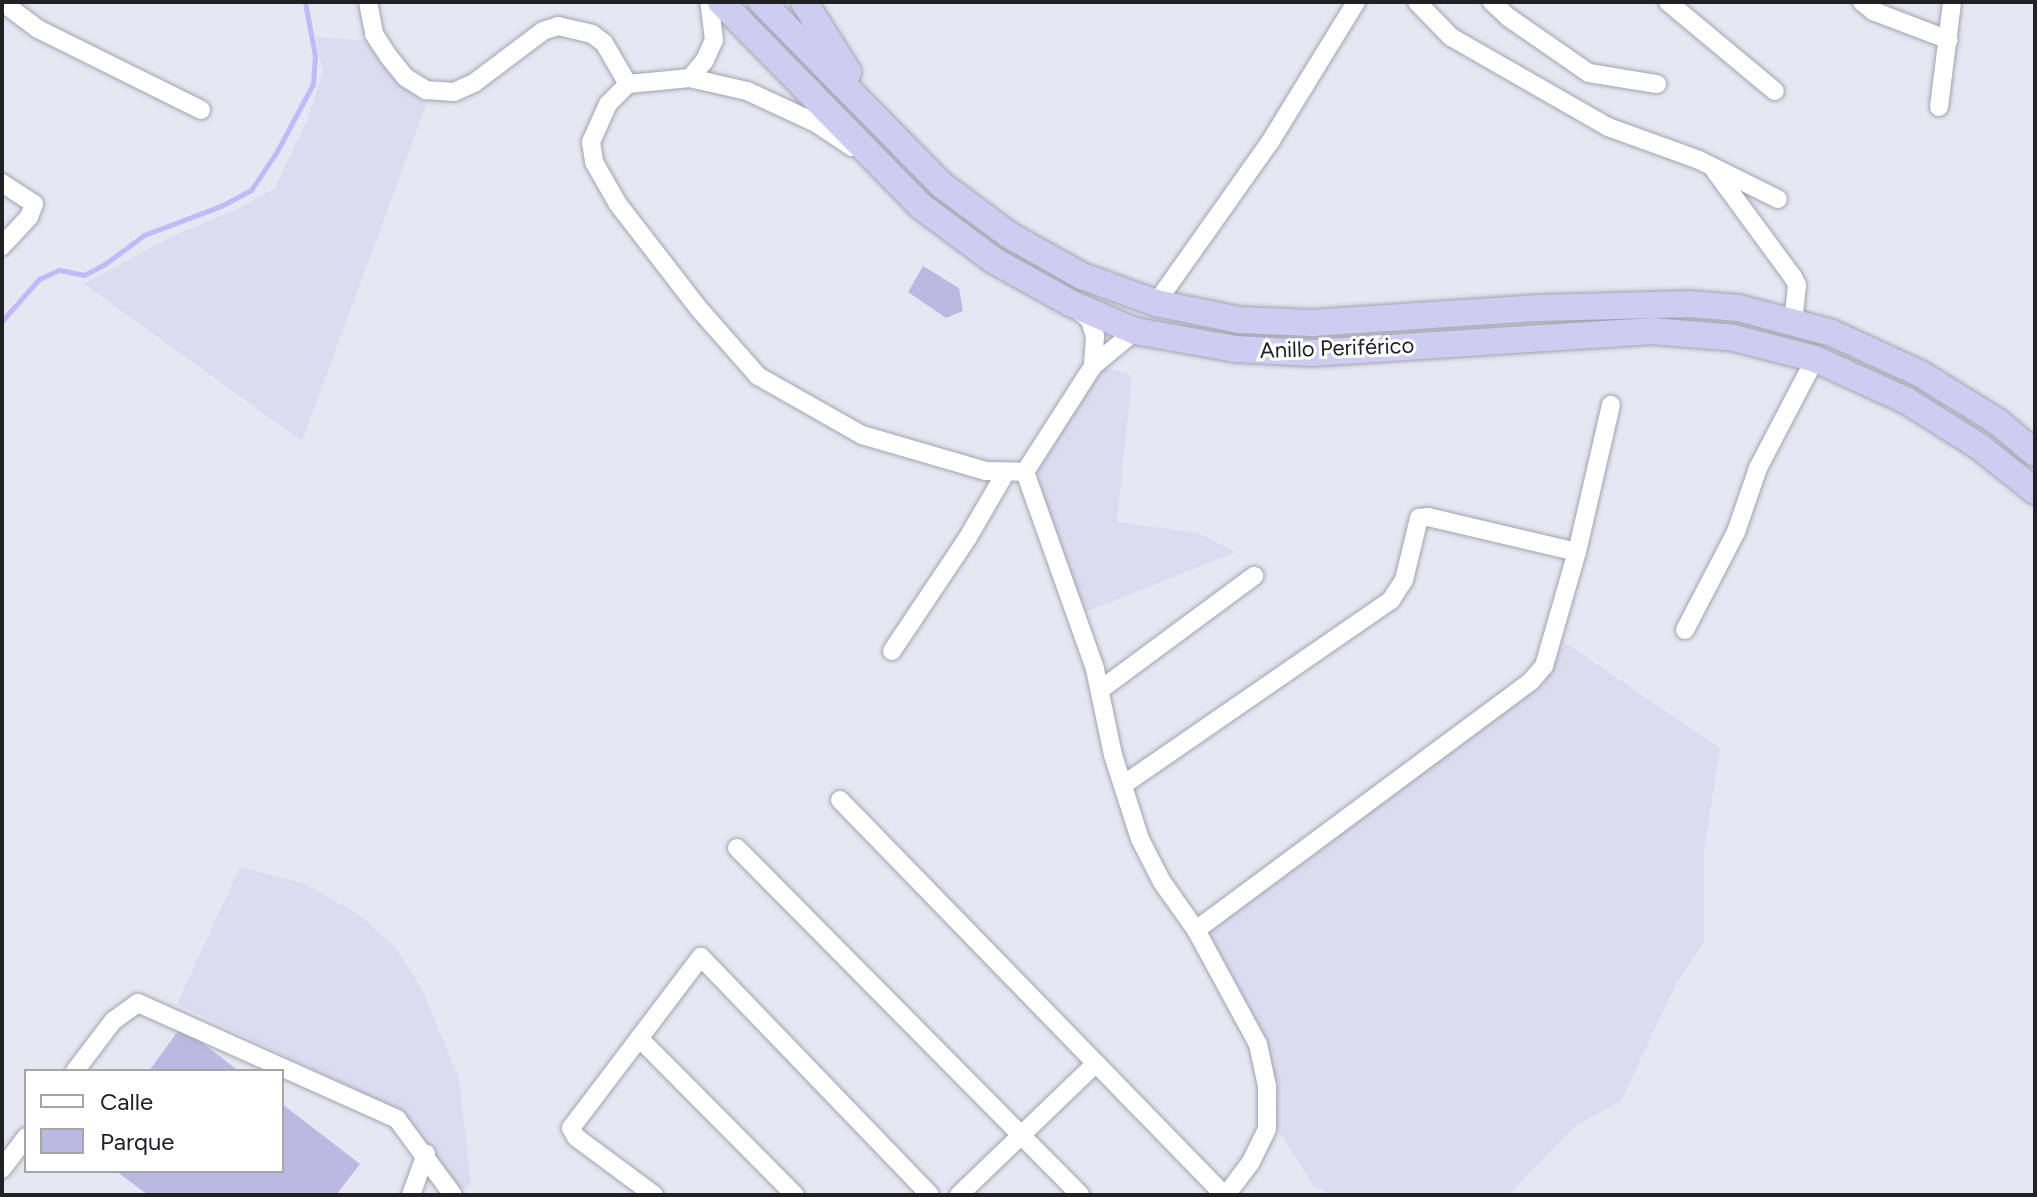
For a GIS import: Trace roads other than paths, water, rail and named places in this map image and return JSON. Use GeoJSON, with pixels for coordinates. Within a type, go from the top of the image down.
{"type":"FeatureCollection","features":[{"type":"Feature","properties":{"kind":"highway","name":"Anillo Periférico"},"geometry":{"type":"LineString","coordinates":[[721,2],[922,207],[993,260],[1070,303],[1135,331],[1235,349],[1312,353],[1653,331],[1734,338],[1815,359],[1907,401],[1980,447],[2035,491]]}},
{"type":"Feature","properties":{"kind":"highway","name":"Anillo Periférico"},"geometry":{"type":"LineString","coordinates":[[762,2],[942,185],[1009,235],[1082,276],[1156,303],[1239,320],[1312,323],[1540,308],[1690,304],[1739,308],[1832,333],[1921,374],[1998,422],[2035,453]]}},
{"type":"Feature","properties":{"kind":"highway"},"geometry":{"type":"LineString","coordinates":[[804,2],[886,128]]}},
{"type":"Feature","properties":{"kind":"street"},"geometry":{"type":"LineString","coordinates":[[2,2],[38,29],[201,110]]}},
{"type":"Feature","properties":{"kind":"street"},"geometry":{"type":"LineString","coordinates":[[368,2],[374,34],[389,57],[405,77],[426,90],[454,92],[474,83],[543,31],[558,26],[583,31],[604,43],[628,84]]}},
{"type":"Feature","properties":{"kind":"street"},"geometry":{"type":"LineString","coordinates":[[690,78],[705,60],[714,40],[709,2]]}},
{"type":"Feature","properties":{"kind":"street"},"geometry":{"type":"LineString","coordinates":[[1156,303],[1270,142],[1356,2]]}},
{"type":"Feature","properties":{"kind":"street"},"geometry":{"type":"LineString","coordinates":[[1417,2],[1451,37],[1608,127],[1778,199]]}},
{"type":"Feature","properties":{"kind":"street"},"geometry":{"type":"LineString","coordinates":[[1492,2],[1508,17],[1589,73],[1657,84]]}},
{"type":"Feature","properties":{"kind":"street"},"geometry":{"type":"LineString","coordinates":[[1668,2],[1775,91]]}},
{"type":"Feature","properties":{"kind":"street"},"geometry":{"type":"LineString","coordinates":[[1862,2],[1873,11],[1949,40]]}},
{"type":"Feature","properties":{"kind":"street"},"geometry":{"type":"LineString","coordinates":[[1939,107],[1952,2]]}},
{"type":"Feature","properties":{"kind":"street"},"geometry":{"type":"LineString","coordinates":[[881,166],[802,117],[747,91],[690,78],[628,84],[598,120],[591,142],[594,162],[618,204],[758,376],[862,435],[978,469],[1025,472]]}},
{"type":"Feature","properties":{"kind":"street"},"geometry":{"type":"LineString","coordinates":[[1713,169],[1793,277],[1797,285],[1793,323]]}},
{"type":"Feature","properties":{"kind":"street"},"geometry":{"type":"LineString","coordinates":[[2,183],[34,204],[29,217],[2,246]]}},
{"type":"Feature","properties":{"kind":"street"},"geometry":{"type":"LineString","coordinates":[[1070,303],[1090,320],[1095,336],[1093,366]]}},
{"type":"Feature","properties":{"kind":"street"},"geometry":{"type":"LineString","coordinates":[[1025,472],[1093,366],[1135,331]]}},
{"type":"Feature","properties":{"kind":"street"},"geometry":{"type":"LineString","coordinates":[[1685,630],[1736,532],[1758,468],[1815,359]]}},
{"type":"Feature","properties":{"kind":"street"},"geometry":{"type":"LineString","coordinates":[[1196,930],[1531,681],[1544,666],[1577,552],[1611,405]]}},
{"type":"Feature","properties":{"kind":"street"},"geometry":{"type":"LineString","coordinates":[[892,651],[967,539],[1006,472]]}},
{"type":"Feature","properties":{"kind":"street"},"geometry":{"type":"LineString","coordinates":[[840,800],[1225,1195],[1251,1162],[1267,1129],[1267,1086],[1258,1044],[1196,930],[1162,882],[1147,854],[1123,785],[1100,690],[1058,558],[1025,472]]}},
{"type":"Feature","properties":{"kind":"street"},"geometry":{"type":"LineString","coordinates":[[1123,785],[1391,600],[1404,580],[1419,518],[1428,517],[1577,552]]}},
{"type":"Feature","properties":{"kind":"street"},"geometry":{"type":"LineString","coordinates":[[1100,690],[1254,576]]}},
{"type":"Feature","properties":{"kind":"street"},"geometry":{"type":"LineString","coordinates":[[737,848],[1080,1195]]}},
{"type":"Feature","properties":{"kind":"street"},"geometry":{"type":"LineString","coordinates":[[654,1195],[576,1137],[571,1128],[701,957],[930,1195]]}},
{"type":"Feature","properties":{"kind":"street"},"geometry":{"type":"LineString","coordinates":[[77,1069],[113,1021],[138,1003],[397,1119],[426,1154],[453,1195]]}},
{"type":"Feature","properties":{"kind":"street"},"geometry":{"type":"LineString","coordinates":[[639,1038],[795,1195]]}},
{"type":"Feature","properties":{"kind":"street"},"geometry":{"type":"LineString","coordinates":[[959,1195],[1096,1063]]}},
{"type":"Feature","properties":{"kind":"street"},"geometry":{"type":"LineString","coordinates":[[2,1169],[24,1140]]}},
{"type":"Feature","properties":{"kind":"street"},"geometry":{"type":"LineString","coordinates":[[411,1195],[426,1154]]}},
{"type":"Feature","properties":{"kind":"waterway"},"geometry":{"type":"LineString","coordinates":[[2,321],[39,279],[59,270],[84,275],[105,264],[144,235],[221,206],[251,190],[276,153],[313,84],[315,56],[305,2]]}}]}
